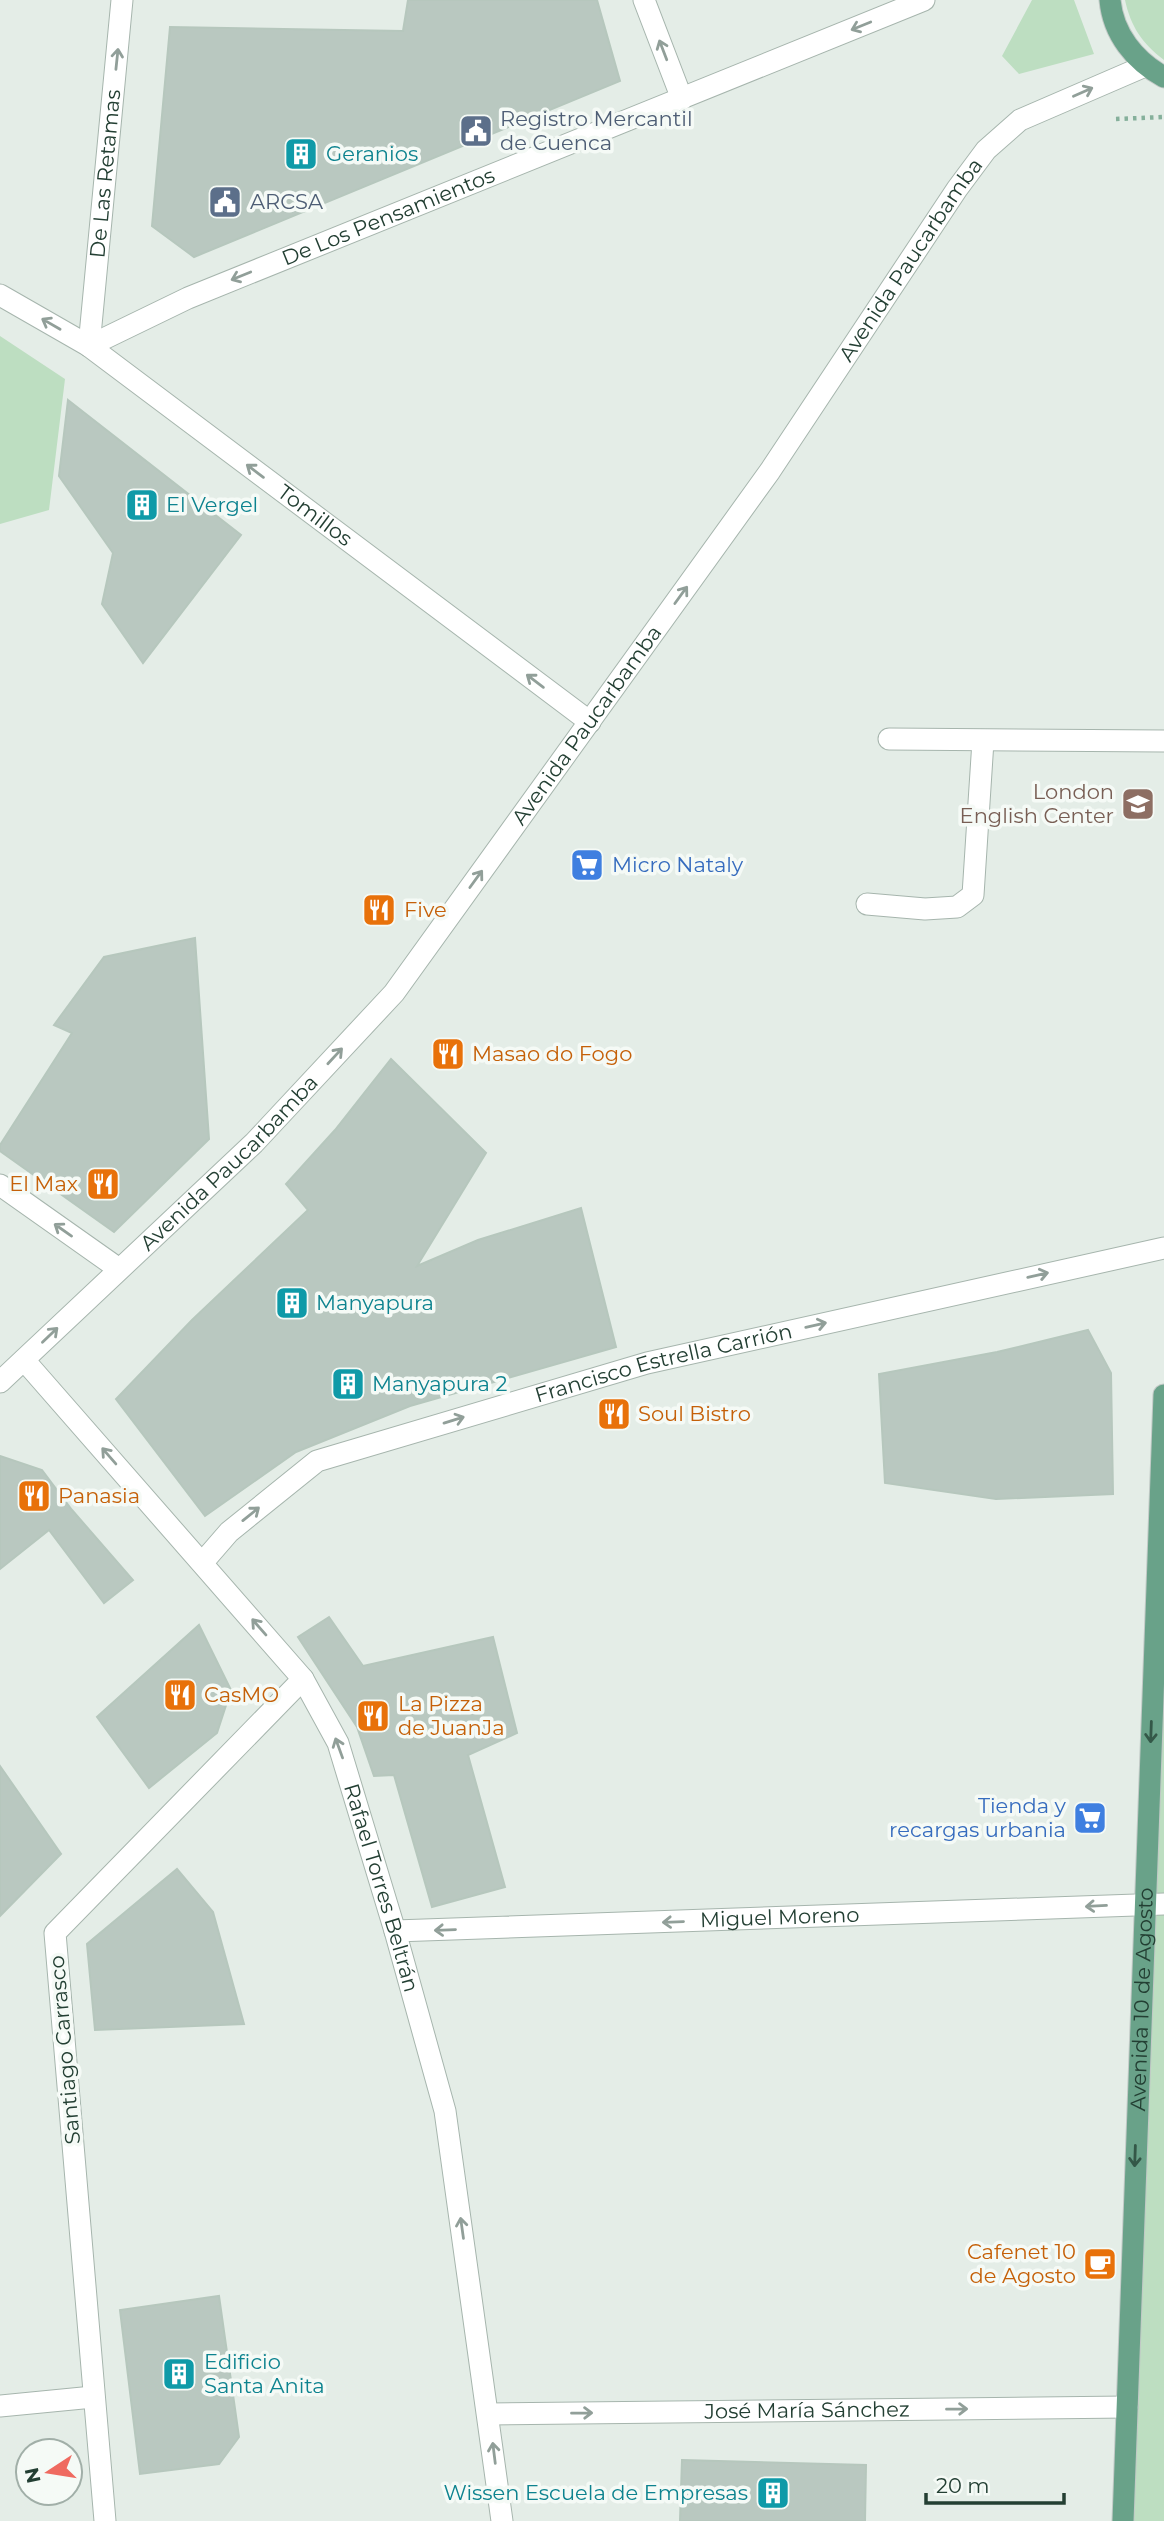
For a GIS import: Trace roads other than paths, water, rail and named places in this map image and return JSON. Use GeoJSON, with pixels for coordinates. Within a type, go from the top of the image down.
{"type":"FeatureCollection","features":[{"type":"Feature","properties":{"kind":"main road"},"geometry":{"type":"LineString","coordinates":[[1110,0],[1119,32],[1159,76]]}},
{"type":"Feature","properties":{"kind":"main road","name":"Avenida 10 de Agosto"},"geometry":{"type":"LineString","coordinates":[[1123,2521],[1154,1903],[1164,1395]]}},
{"type":"Feature","properties":{"kind":"street","name":"De Las Retamas"},"geometry":{"type":"LineString","coordinates":[[89,346],[122,0]]}},
{"type":"Feature","properties":{"kind":"street"},"geometry":{"type":"LineString","coordinates":[[644,0],[682,99]]}},
{"type":"Feature","properties":{"kind":"street","name":"De Los Pensamientos"},"geometry":{"type":"LineString","coordinates":[[89,346],[188,298],[924,0]]}},
{"type":"Feature","properties":{"kind":"street","name":"Avenida Paucarbamba"},"geometry":{"type":"LineString","coordinates":[[0,1382],[254,1143],[394,993],[770,471],[957,189],[986,150],[1020,120],[1159,76]]}},
{"type":"Feature","properties":{"kind":"street","name":"Tomillos"},"geometry":{"type":"LineString","coordinates":[[0,295],[89,346],[590,722]]}},
{"type":"Feature","properties":{"kind":"street"},"geometry":{"type":"LineString","coordinates":[[889,740],[1164,741]]}},
{"type":"Feature","properties":{"kind":"street"},"geometry":{"type":"LineString","coordinates":[[867,904],[925,909],[957,907],[973,895],[983,741]]}},
{"type":"Feature","properties":{"kind":"street"},"geometry":{"type":"LineString","coordinates":[[0,1185],[119,1269]]}},
{"type":"Feature","properties":{"kind":"street","name":"Francisco Estrella Carrión"},"geometry":{"type":"LineString","coordinates":[[203,1562],[229,1532],[317,1461],[647,1363],[1164,1248]]}},
{"type":"Feature","properties":{"kind":"street","name":"Rafael Torres Beltrán"},"geometry":{"type":"LineString","coordinates":[[24,1360],[303,1679],[338,1743],[395,1931],[445,2111],[502,2521]]}},
{"type":"Feature","properties":{"kind":"street","name":"Santiago Carrasco"},"geometry":{"type":"LineString","coordinates":[[105,2521],[55,1933],[303,1679]]}},
{"type":"Feature","properties":{"kind":"street","name":"Miguel Moreno"},"geometry":{"type":"LineString","coordinates":[[395,1931],[1154,1903]]}},
{"type":"Feature","properties":{"kind":"street"},"geometry":{"type":"LineString","coordinates":[[0,2406],[93,2397]]}},
{"type":"Feature","properties":{"kind":"street","name":"José María Sánchez"},"geometry":{"type":"LineString","coordinates":[[489,2414],[1127,2407]]}},
{"type":"Feature","properties":{"kind":"place","name":"Registro Mercantil de Cuenca"},"geometry":{"type":"Point","coordinates":[476,131]}},
{"type":"Feature","properties":{"kind":"place","name":"Geranios"},"geometry":{"type":"Point","coordinates":[301,154]}},
{"type":"Feature","properties":{"kind":"place","name":"ARCSA"},"geometry":{"type":"Point","coordinates":[225,202]}},
{"type":"Feature","properties":{"kind":"place","name":"El Vergel"},"geometry":{"type":"Point","coordinates":[142,505]}},
{"type":"Feature","properties":{"kind":"place","name":"London English Center"},"geometry":{"type":"Point","coordinates":[1138,804]}},
{"type":"Feature","properties":{"kind":"place","name":"Micro Nataly"},"geometry":{"type":"Point","coordinates":[587,865]}},
{"type":"Feature","properties":{"kind":"place","name":"Five"},"geometry":{"type":"Point","coordinates":[379,910]}},
{"type":"Feature","properties":{"kind":"place","name":"Masao do Fogo"},"geometry":{"type":"Point","coordinates":[448,1054]}},
{"type":"Feature","properties":{"kind":"place","name":"El Max"},"geometry":{"type":"Point","coordinates":[103,1184]}},
{"type":"Feature","properties":{"kind":"place","name":"Manyapura"},"geometry":{"type":"Point","coordinates":[292,1303]}},
{"type":"Feature","properties":{"kind":"place","name":"Manyapura 2"},"geometry":{"type":"Point","coordinates":[348,1384]}},
{"type":"Feature","properties":{"kind":"place","name":"Soul Bistro"},"geometry":{"type":"Point","coordinates":[614,1414]}},
{"type":"Feature","properties":{"kind":"place","name":"Panasia"},"geometry":{"type":"Point","coordinates":[34,1496]}},
{"type":"Feature","properties":{"kind":"place","name":"CasMO"},"geometry":{"type":"Point","coordinates":[180,1695]}},
{"type":"Feature","properties":{"kind":"place","name":"La Pizza de JuanJa"},"geometry":{"type":"Point","coordinates":[373,1716]}},
{"type":"Feature","properties":{"kind":"place","name":"Tienda y recargas urbania"},"geometry":{"type":"Point","coordinates":[1090,1818]}},
{"type":"Feature","properties":{"kind":"place","name":"Cafenet 10 de Agosto"},"geometry":{"type":"Point","coordinates":[1100,2264]}},
{"type":"Feature","properties":{"kind":"place","name":"Edificio Santa Anita"},"geometry":{"type":"Point","coordinates":[179,2374]}},
{"type":"Feature","properties":{"kind":"place","name":"Wissen Escuela de Empresas"},"geometry":{"type":"Point","coordinates":[773,2493]}}]}
